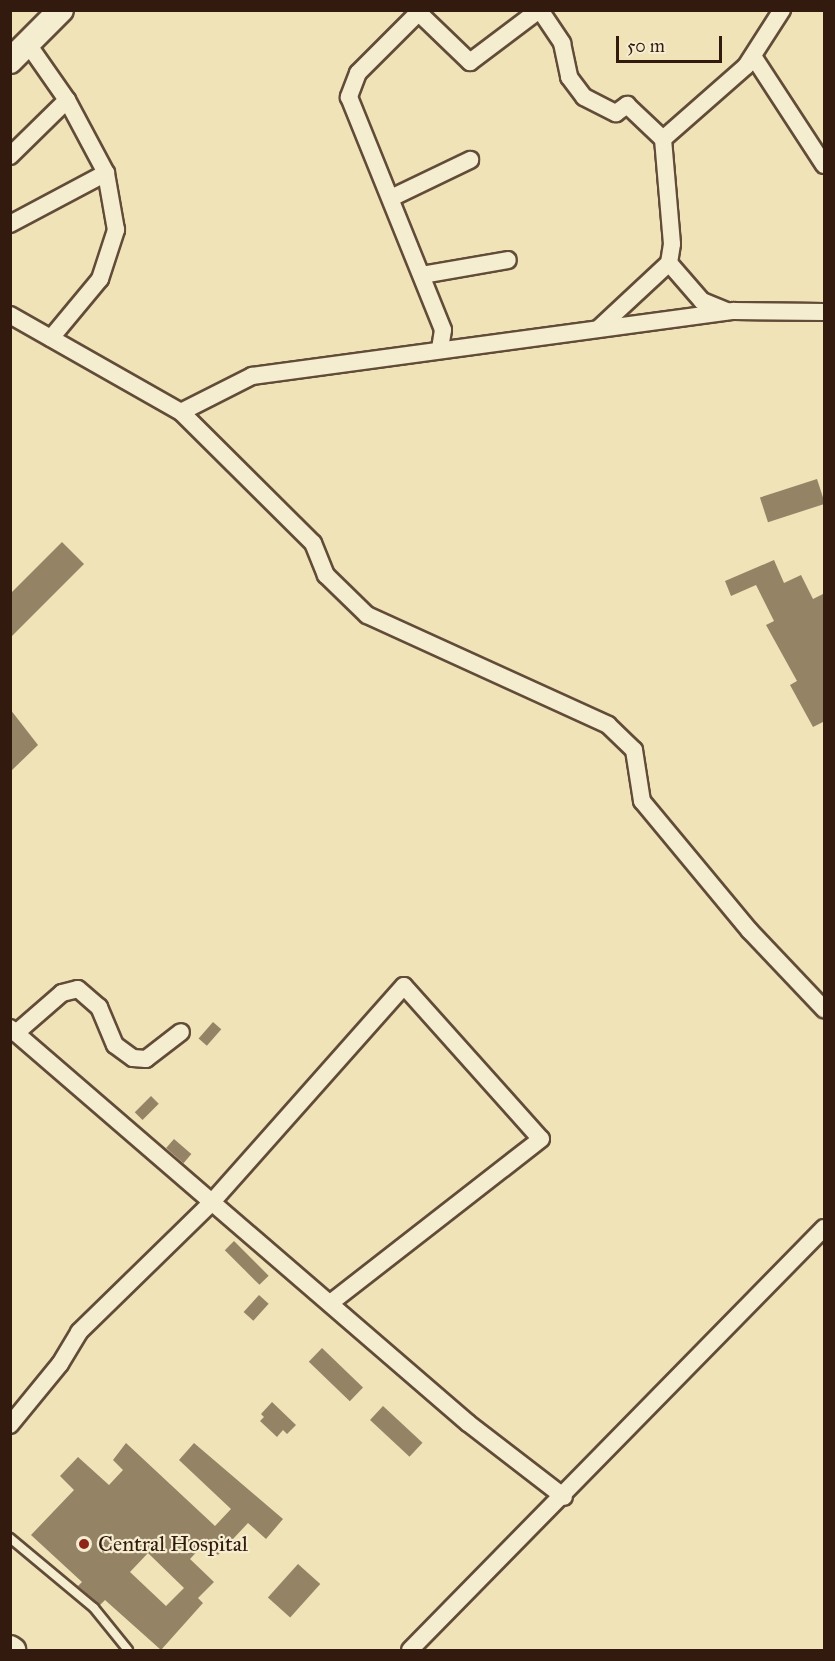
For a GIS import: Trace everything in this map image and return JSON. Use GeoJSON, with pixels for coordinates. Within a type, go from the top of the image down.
{"type":"FeatureCollection","features":[{"type":"Feature","properties":{"kind":"street"},"geometry":{"type":"LineString","coordinates":[[440,350],[443,330],[349,97],[358,73],[420,12],[470,62],[539,10],[562,43],[569,77],[584,97],[616,114],[627,105],[663,139],[672,244],[669,263],[598,329]]}},
{"type":"Feature","properties":{"kind":"street"},"geometry":{"type":"LineString","coordinates":[[663,139],[746,66],[782,10]]}},
{"type":"Feature","properties":{"kind":"street"},"geometry":{"type":"LineString","coordinates":[[10,61],[54,13]]}},
{"type":"Feature","properties":{"kind":"street"},"geometry":{"type":"LineString","coordinates":[[27,44],[67,100],[106,173],[116,230],[103,269],[77,309],[51,338]]}},
{"type":"Feature","properties":{"kind":"street"},"geometry":{"type":"LineString","coordinates":[[753,56],[825,165]]}},
{"type":"Feature","properties":{"kind":"street"},"geometry":{"type":"LineString","coordinates":[[10,156],[67,100]]}},
{"type":"Feature","properties":{"kind":"street"},"geometry":{"type":"LineString","coordinates":[[391,198],[470,160]]}},
{"type":"Feature","properties":{"kind":"street"},"geometry":{"type":"LineString","coordinates":[[10,224],[106,173]]}},
{"type":"Feature","properties":{"kind":"street"},"geometry":{"type":"LineString","coordinates":[[422,275],[508,260]]}},
{"type":"Feature","properties":{"kind":"street"},"geometry":{"type":"LineString","coordinates":[[669,263],[702,301],[728,312]]}},
{"type":"Feature","properties":{"kind":"street"},"geometry":{"type":"LineString","coordinates":[[181,412],[252,376],[728,312],[825,312]]}},
{"type":"Feature","properties":{"kind":"street"},"geometry":{"type":"LineString","coordinates":[[10,315],[181,412],[313,543],[326,575],[367,615],[608,725],[634,750],[642,801],[750,931],[825,1009]]}},
{"type":"Feature","properties":{"kind":"street"},"geometry":{"type":"LineString","coordinates":[[10,1425],[60,1364],[79,1332],[212,1202],[404,987],[541,1139],[330,1303]]}},
{"type":"Feature","properties":{"kind":"street"},"geometry":{"type":"LineString","coordinates":[[181,1032],[146,1059],[133,1058],[115,1045],[99,1007],[78,989],[62,993],[13,1031],[468,1423],[564,1497]]}},
{"type":"Feature","properties":{"kind":"street"},"geometry":{"type":"LineString","coordinates":[[410,1650],[564,1497],[825,1228]]}},
{"type":"Feature","properties":{"kind":"lane"},"geometry":{"type":"LineString","coordinates":[[10,1538],[94,1608],[128,1650]]}},
{"type":"Feature","properties":{"kind":"building"},"geometry":{"type":"Polygon","coordinates":[[[817,479],[824,504],[768,522],[760,498],[817,479]]]}},
{"type":"Feature","properties":{"kind":"building"},"geometry":{"type":"Polygon","coordinates":[[[62,542],[84,564],[10,638],[10,594],[62,542]]]}},
{"type":"Feature","properties":{"kind":"building"},"geometry":{"type":"Polygon","coordinates":[[[774,560],[784,583],[801,575],[813,599],[825,593],[825,721],[813,727],[790,685],[797,681],[766,625],[774,621],[756,585],[731,596],[725,581],[774,560]]]}},
{"type":"Feature","properties":{"kind":"building"},"geometry":{"type":"Polygon","coordinates":[[[10,709],[38,745],[10,772],[10,709]]]}},
{"type":"Feature","properties":{"kind":"building"},"geometry":{"type":"Polygon","coordinates":[[[213,1022],[221,1029],[207,1046],[199,1039],[213,1022]]]}},
{"type":"Feature","properties":{"kind":"building"},"geometry":{"type":"Polygon","coordinates":[[[151,1096],[159,1104],[143,1120],[135,1112],[151,1096]]]}},
{"type":"Feature","properties":{"kind":"building"},"geometry":{"type":"Polygon","coordinates":[[[174,1139],[191,1154],[183,1163],[166,1148],[174,1139]]]}},
{"type":"Feature","properties":{"kind":"building"},"geometry":{"type":"Polygon","coordinates":[[[234,1241],[269,1276],[259,1285],[225,1250],[234,1241]]]}},
{"type":"Feature","properties":{"kind":"building"},"geometry":{"type":"Polygon","coordinates":[[[259,1295],[269,1304],[253,1321],[244,1312],[259,1295]]]}},
{"type":"Feature","properties":{"kind":"building"},"geometry":{"type":"Polygon","coordinates":[[[322,1348],[363,1388],[350,1401],[309,1362],[322,1348]]]}},
{"type":"Feature","properties":{"kind":"building"},"geometry":{"type":"Polygon","coordinates":[[[272,1402],[296,1425],[287,1434],[283,1430],[277,1437],[260,1421],[264,1417],[261,1414],[272,1402]]]}},
{"type":"Feature","properties":{"kind":"building"},"geometry":{"type":"Polygon","coordinates":[[[383,1406],[422,1443],[410,1457],[370,1420],[383,1406]]]}},
{"type":"Feature","properties":{"kind":"building"},"geometry":{"type":"Polygon","coordinates":[[[126,1443],[215,1526],[231,1509],[179,1460],[194,1443],[283,1519],[266,1539],[248,1523],[218,1555],[205,1543],[190,1559],[214,1582],[198,1598],[203,1603],[161,1650],[105,1600],[100,1605],[78,1586],[82,1582],[31,1535],[74,1490],[60,1476],[78,1457],[109,1485],[123,1470],[113,1460],[126,1443]],[[148,1553],[130,1572],[166,1606],[184,1588],[148,1553]]]}},
{"type":"Feature","properties":{"kind":"building"},"geometry":{"type":"Polygon","coordinates":[[[298,1564],[320,1584],[290,1618],[268,1597],[298,1564]]]}},
{"type":"Feature","properties":{"kind":"place","name":"Central Hospital"},"geometry":{"type":"Point","coordinates":[84,1544]}}]}
